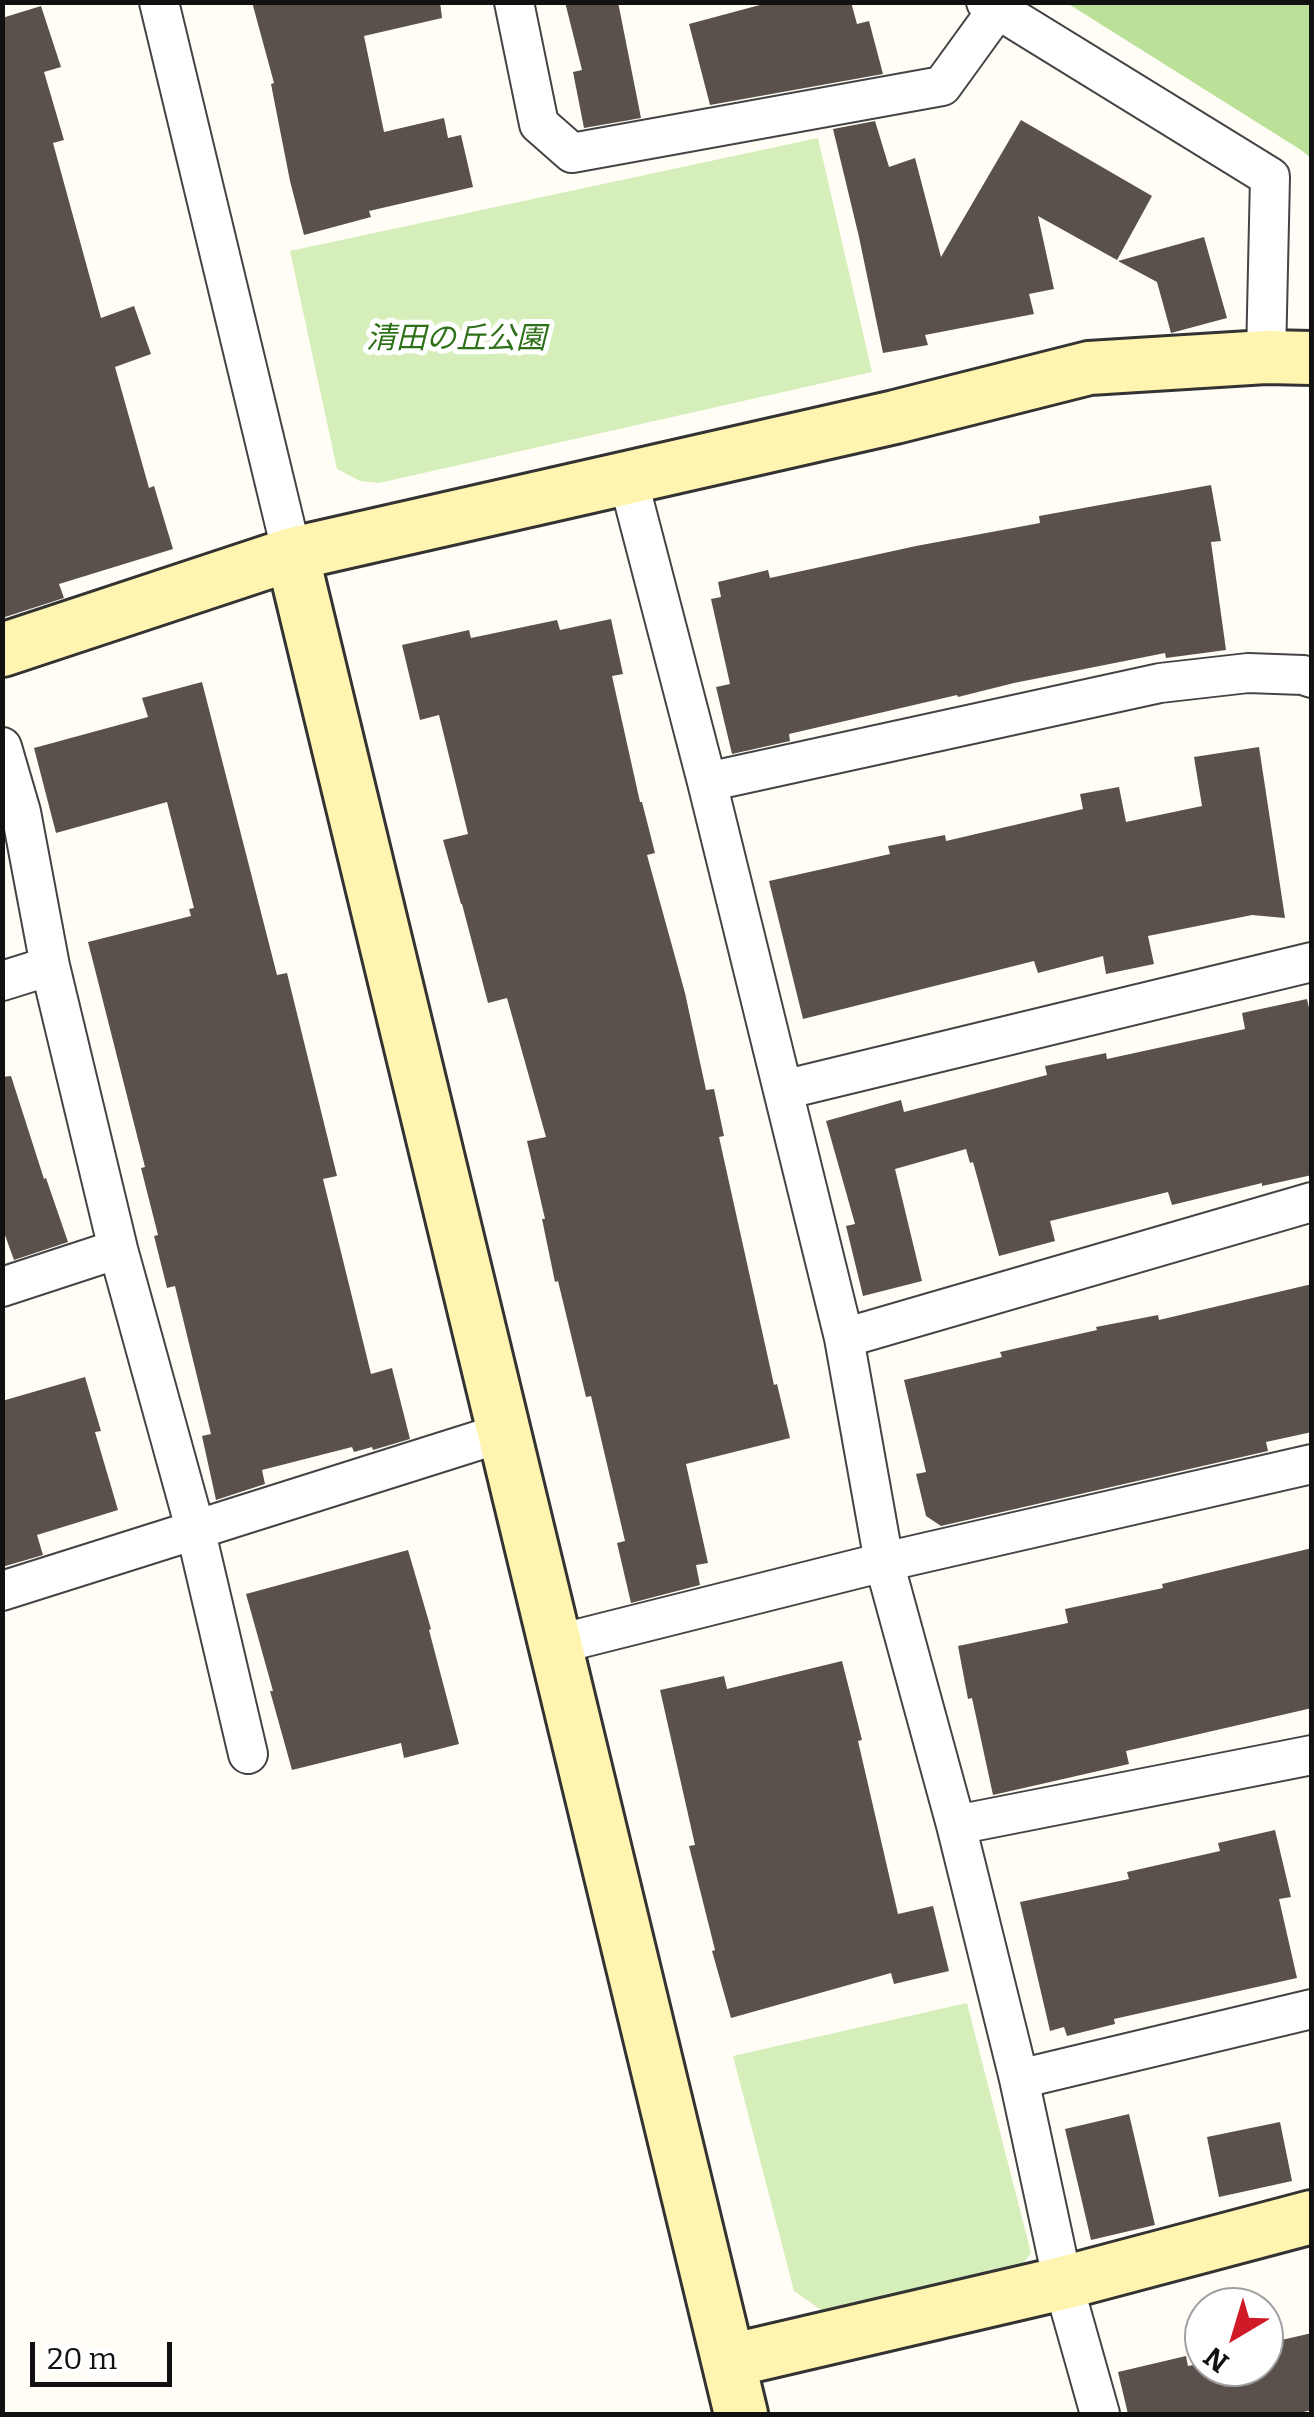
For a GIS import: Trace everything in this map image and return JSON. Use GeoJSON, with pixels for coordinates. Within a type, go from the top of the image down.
{"type":"FeatureCollection","features":[{"type":"Feature","properties":{"kind":"street"},"geometry":{"type":"LineString","coordinates":[[159,2],[741,2414]]}},
{"type":"Feature","properties":{"kind":"street"},"geometry":{"type":"LineString","coordinates":[[2,650],[292,554],[895,417],[1089,368],[1289,358],[1270,178],[992,6],[942,86],[572,154],[539,124],[514,2]]}},
{"type":"Feature","properties":{"kind":"street"},"geometry":{"type":"LineString","coordinates":[[628,479],[844,1338],[884,1562],[956,1825],[1019,2078],[1063,2282],[1100,2414]]}},
{"type":"Feature","properties":{"kind":"street"},"geometry":{"type":"LineString","coordinates":[[707,782],[1160,683],[1248,673],[1312,678]]}},
{"type":"Feature","properties":{"kind":"street"},"geometry":{"type":"LineString","coordinates":[[2,747],[21,812],[50,966],[118,1249],[195,1528],[248,1754]]}},
{"type":"Feature","properties":{"kind":"street"},"geometry":{"type":"LineString","coordinates":[[784,1090],[1312,962]]}},
{"type":"Feature","properties":{"kind":"street"},"geometry":{"type":"LineString","coordinates":[[2,981],[50,966]]}},
{"type":"Feature","properties":{"kind":"street"},"geometry":{"type":"LineString","coordinates":[[844,1338],[1312,1202]]}},
{"type":"Feature","properties":{"kind":"street"},"geometry":{"type":"LineString","coordinates":[[2,1288],[118,1249]]}},
{"type":"Feature","properties":{"kind":"street"},"geometry":{"type":"LineString","coordinates":[[2,1591],[502,1432]]}},
{"type":"Feature","properties":{"kind":"street"},"geometry":{"type":"LineString","coordinates":[[554,1645],[884,1562],[1312,1464]]}},
{"type":"Feature","properties":{"kind":"street"},"geometry":{"type":"LineString","coordinates":[[956,1825],[1312,1755]]}},
{"type":"Feature","properties":{"kind":"street"},"geometry":{"type":"LineString","coordinates":[[1019,2078],[1312,2009]]}},
{"type":"Feature","properties":{"kind":"street"},"geometry":{"type":"LineString","coordinates":[[728,2362],[1063,2282],[1312,2217]]}},
{"type":"Feature","properties":{"kind":"green space"},"geometry":{"type":"Polygon","coordinates":[[[1067,3],[1311,3],[1311,158],[1301,150],[1067,3]]]}},
{"type":"Feature","properties":{"kind":"green space","name":"清田の丘公園"},"geometry":{"type":"Polygon","coordinates":[[[818,138],[872,372],[379,483],[360,481],[337,469],[290,251],[818,138]]]}},
{"type":"Feature","properties":{"kind":"green space"},"geometry":{"type":"Polygon","coordinates":[[[967,2003],[1031,2253],[1018,2271],[827,2314],[794,2291],[733,2056],[967,2003]]]}},
{"type":"Feature","properties":{"kind":"building"},"geometry":{"type":"Polygon","coordinates":[[[252,2],[440,2],[442,18],[364,36],[384,132],[444,118],[448,138],[461,135],[473,187],[369,211],[371,217],[304,235],[290,181],[271,84],[274,83],[252,2]]]}},
{"type":"Feature","properties":{"kind":"building"},"geometry":{"type":"Polygon","coordinates":[[[565,2],[618,2],[641,118],[584,128],[573,72],[582,70],[565,2]]]}},
{"type":"Feature","properties":{"kind":"building"},"geometry":{"type":"Polygon","coordinates":[[[771,2],[851,2],[857,24],[869,21],[883,74],[710,105],[689,24],[771,2]]]}},
{"type":"Feature","properties":{"kind":"building"},"geometry":{"type":"Polygon","coordinates":[[[41,6],[61,67],[44,72],[64,140],[53,143],[101,318],[134,306],[151,354],[115,367],[149,488],[154,486],[173,549],[59,584],[64,598],[2,618],[2,18],[41,6]]]}},
{"type":"Feature","properties":{"kind":"building"},"geometry":{"type":"Polygon","coordinates":[[[1021,120],[1152,196],[1117,260],[1038,216],[1054,289],[1029,294],[1034,314],[925,335],[928,345],[883,353],[833,129],[875,121],[889,167],[915,158],[941,257],[1021,120]]]}},
{"type":"Feature","properties":{"kind":"building"},"geometry":{"type":"Polygon","coordinates":[[[1204,237],[1227,318],[1171,333],[1157,282],[1118,261],[1204,237]]]}},
{"type":"Feature","properties":{"kind":"building"},"geometry":{"type":"Polygon","coordinates":[[[1211,485],[1221,541],[1211,542],[1226,650],[1166,658],[1165,653],[957,695],[789,734],[790,741],[732,754],[716,687],[730,684],[711,599],[721,597],[718,582],[768,570],[770,578],[1040,523],[1039,516],[1211,485]]]}},
{"type":"Feature","properties":{"kind":"building"},"geometry":{"type":"Polygon","coordinates":[[[611,619],[623,674],[612,676],[655,853],[647,855],[685,993],[706,1090],[714,1089],[724,1136],[719,1137],[774,1385],[777,1384],[790,1438],[686,1464],[708,1563],[696,1565],[700,1585],[631,1603],[617,1543],[625,1541],[591,1396],[586,1397],[558,1281],[555,1282],[527,1141],[546,1137],[507,998],[488,1003],[443,840],[468,834],[439,715],[420,720],[402,645],[469,630],[471,638],[557,620],[560,630],[611,619]]]}},
{"type":"Feature","properties":{"kind":"building"},"geometry":{"type":"Polygon","coordinates":[[[202,682],[277,975],[287,973],[337,1176],[323,1179],[371,1374],[392,1368],[410,1439],[373,1450],[372,1447],[354,1452],[352,1447],[262,1470],[265,1484],[216,1500],[202,1436],[211,1434],[175,1286],[167,1288],[154,1236],[158,1235],[141,1168],[145,1167],[88,942],[191,916],[189,909],[194,908],[167,802],[56,833],[34,748],[148,717],[142,698],[202,682]]]}},
{"type":"Feature","properties":{"kind":"building"},"geometry":{"type":"Polygon","coordinates":[[[1259,747],[1285,918],[1252,915],[1148,936],[1154,964],[1106,974],[1103,956],[1038,973],[1034,961],[803,1019],[769,881],[890,854],[888,846],[945,835],[946,841],[1083,809],[1080,794],[1119,787],[1126,822],[1202,806],[1194,757],[1259,747]]]}},
{"type":"Feature","properties":{"kind":"building"},"geometry":{"type":"Polygon","coordinates":[[[1307,999],[1312,1021],[1312,1175],[1172,1205],[1168,1192],[1050,1221],[1055,1241],[999,1256],[966,1149],[895,1169],[922,1281],[863,1296],[846,1226],[855,1224],[826,1121],[901,1100],[904,1112],[1047,1075],[1045,1066],[1106,1053],[1107,1059],[1245,1029],[1242,1013],[1307,999]]]}},
{"type":"Feature","properties":{"kind":"building"},"geometry":{"type":"Polygon","coordinates":[[[11,1076],[68,1242],[14,1260],[2,1227],[2,1077],[11,1076]]]}},
{"type":"Feature","properties":{"kind":"building"},"geometry":{"type":"Polygon","coordinates":[[[1312,1284],[1312,1432],[1266,1442],[1268,1451],[941,1526],[926,1516],[916,1474],[926,1472],[904,1380],[1002,1357],[1000,1352],[1097,1330],[1096,1327],[1158,1315],[1159,1320],[1312,1284]]]}},
{"type":"Feature","properties":{"kind":"building"},"geometry":{"type":"Polygon","coordinates":[[[85,1377],[101,1431],[95,1432],[118,1510],[37,1535],[43,1555],[2,1567],[2,1401],[85,1377]]]}},
{"type":"Feature","properties":{"kind":"building"},"geometry":{"type":"Polygon","coordinates":[[[1312,1548],[1312,1708],[1126,1751],[1129,1764],[993,1795],[958,1646],[1068,1623],[1065,1609],[1163,1588],[1162,1584],[1312,1548]]]}},
{"type":"Feature","properties":{"kind":"building"},"geometry":{"type":"Polygon","coordinates":[[[408,1550],[459,1744],[404,1758],[401,1743],[292,1770],[246,1594],[408,1550]]]}},
{"type":"Feature","properties":{"kind":"building"},"geometry":{"type":"Polygon","coordinates":[[[842,1661],[898,1914],[933,1906],[949,1971],[894,1984],[891,1973],[731,2018],[689,1846],[695,1845],[660,1690],[724,1676],[727,1689],[842,1661]]]}},
{"type":"Feature","properties":{"kind":"building"},"geometry":{"type":"Polygon","coordinates":[[[1275,1830],[1291,1897],[1279,1899],[1297,1978],[1114,2019],[1115,2024],[1067,2036],[1064,2027],[1050,2031],[1020,1902],[1129,1879],[1127,1872],[1220,1851],[1218,1843],[1275,1830]]]}},
{"type":"Feature","properties":{"kind":"building"},"geometry":{"type":"Polygon","coordinates":[[[1129,2114],[1155,2225],[1091,2240],[1065,2129],[1129,2114]]]}},
{"type":"Feature","properties":{"kind":"building"},"geometry":{"type":"Polygon","coordinates":[[[1280,2122],[1292,2181],[1219,2197],[1207,2137],[1280,2122]]]}},
{"type":"Feature","properties":{"kind":"building"},"geometry":{"type":"Polygon","coordinates":[[[1312,2333],[1312,2410],[1295,2414],[1128,2414],[1118,2372],[1184,2356],[1184,2387],[1284,2387],[1284,2339],[1312,2333]]]}}]}
